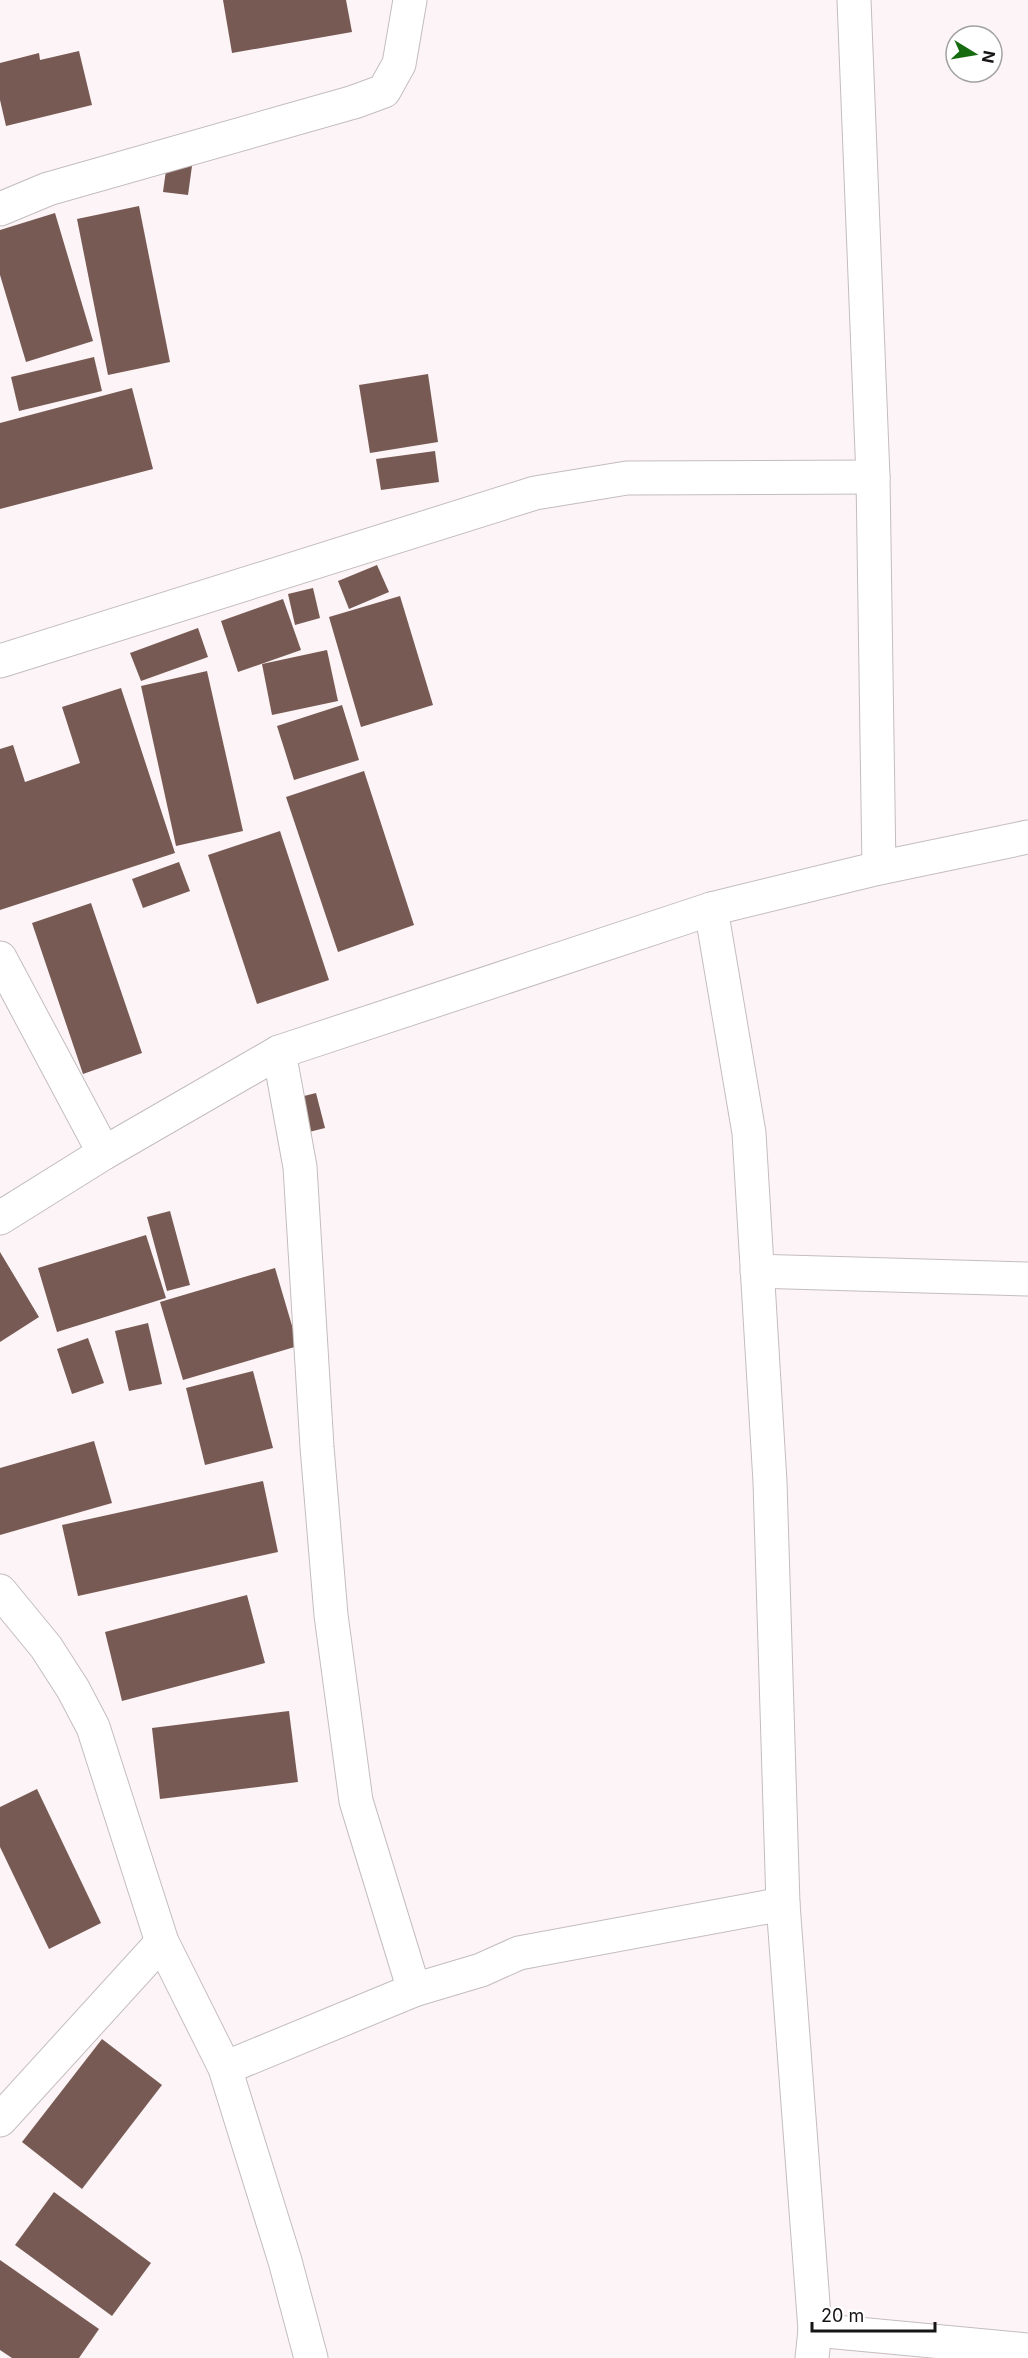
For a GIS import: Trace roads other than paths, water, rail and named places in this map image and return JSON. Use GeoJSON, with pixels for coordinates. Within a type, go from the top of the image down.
{"type":"FeatureCollection","features":[{"type":"Feature","properties":{"kind":"street"},"geometry":{"type":"LineString","coordinates":[[0,209],[48,189],[354,102],[384,91],[399,64],[410,0]]}},
{"type":"Feature","properties":{"kind":"street"},"geometry":{"type":"LineString","coordinates":[[854,0],[873,477],[879,868]]}},
{"type":"Feature","properties":{"kind":"street"},"geometry":{"type":"LineString","coordinates":[[0,661],[535,493],[627,478],[873,477]]}},
{"type":"Feature","properties":{"kind":"street"},"geometry":{"type":"LineString","coordinates":[[0,1218],[104,1154],[279,1052],[711,909],[879,868],[1028,837]]}},
{"type":"Feature","properties":{"kind":"street"},"geometry":{"type":"LineString","coordinates":[[711,909],[749,1133],[770,1482],[783,1904],[813,2344],[1028,2350]]}},
{"type":"Feature","properties":{"kind":"street"},"geometry":{"type":"LineString","coordinates":[[0,958],[104,1154]]}},
{"type":"Feature","properties":{"kind":"street"},"geometry":{"type":"LineString","coordinates":[[279,1052],[300,1167],[317,1447],[331,1615],[356,1801],[414,1990]]}},
{"type":"Feature","properties":{"kind":"street"},"geometry":{"type":"LineString","coordinates":[[757,1271],[1028,1279]]}},
{"type":"Feature","properties":{"kind":"street"},"geometry":{"type":"LineString","coordinates":[[0,1591],[46,1647],[74,1689],[93,1727],[162,1942],[225,2068],[285,2261],[311,2358]]}},
{"type":"Feature","properties":{"kind":"street"},"geometry":{"type":"LineString","coordinates":[[225,2068],[414,1990],[481,1970],[519,1953],[783,1904]]}},
{"type":"Feature","properties":{"kind":"street"},"geometry":{"type":"LineString","coordinates":[[0,2120],[162,1942]]}}]}
